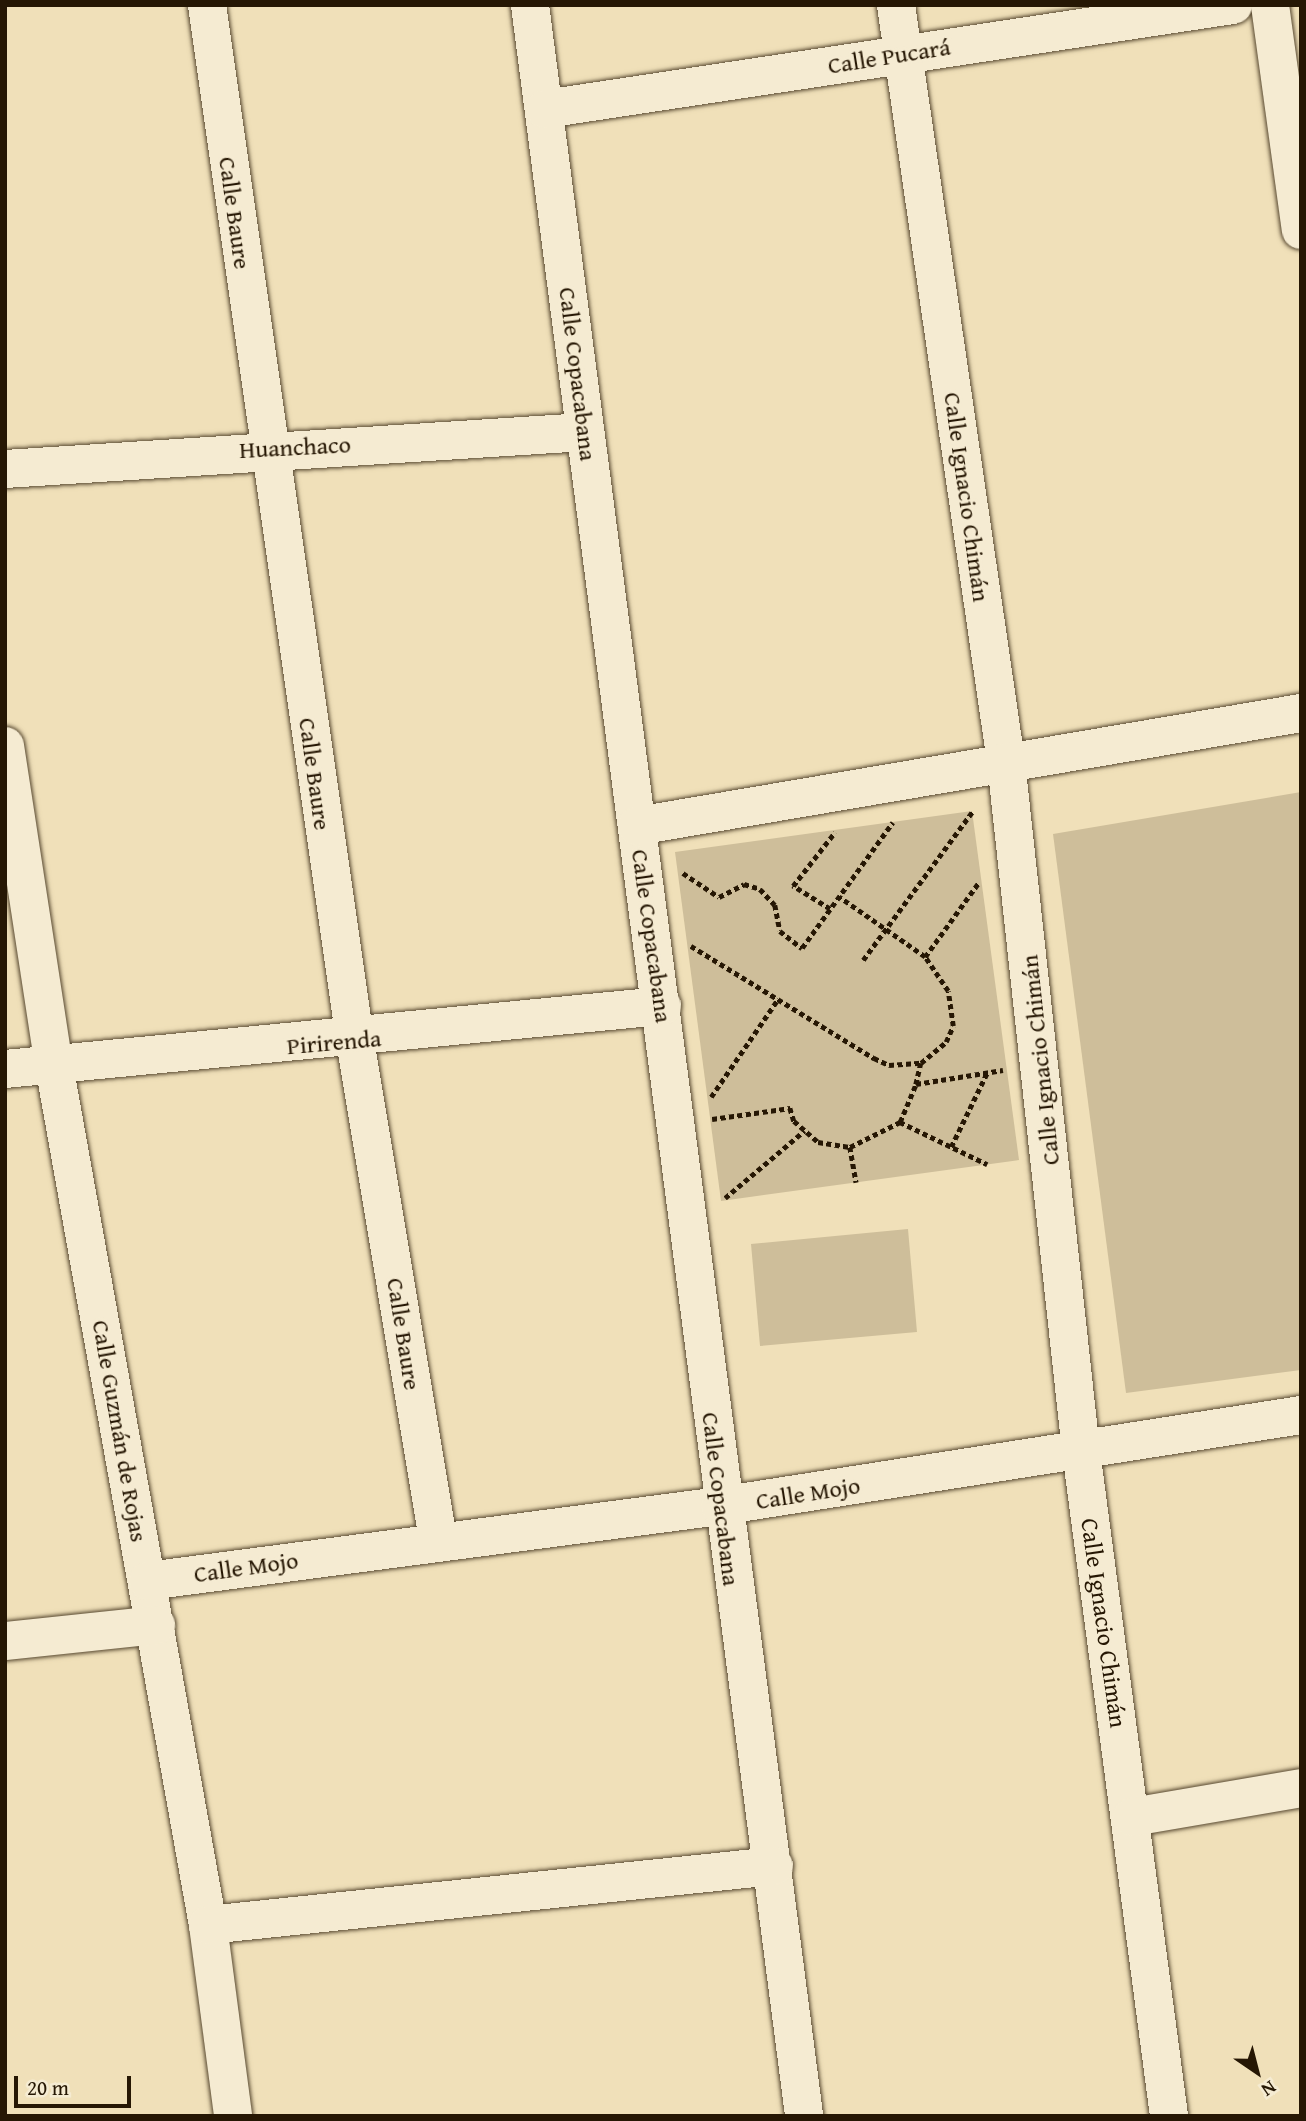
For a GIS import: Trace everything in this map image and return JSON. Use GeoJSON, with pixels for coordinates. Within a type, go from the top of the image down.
{"type":"FeatureCollection","features":[{"type":"Feature","properties":{"kind":"street","name":"Calle Baure"},"geometry":{"type":"LineString","coordinates":[[207,5],[267,448],[355,1040],[438,1540]]}},
{"type":"Feature","properties":{"kind":"street","name":"Calle Copacabana"},"geometry":{"type":"LineString","coordinates":[[530,5],[662,1006],[720,1506],[774,1866],[804,2116]]}},
{"type":"Feature","properties":{"kind":"street","name":"Calle Ignacio Chimán"},"geometry":{"type":"LineString","coordinates":[[896,5],[1006,762],[1081,1451],[1132,1817],[1169,2116]]}},
{"type":"Feature","properties":{"kind":"street","name":"Calle Pucará"},"geometry":{"type":"LineString","coordinates":[[545,109],[1233,5]]}},
{"type":"Feature","properties":{"kind":"street"},"geometry":{"type":"LineString","coordinates":[[1270,5],[1301,230]]}},
{"type":"Feature","properties":{"kind":"street","name":"Huanchaco"},"geometry":{"type":"LineString","coordinates":[[5,469],[267,448],[585,432]]}},
{"type":"Feature","properties":{"kind":"street"},"geometry":{"type":"LineString","coordinates":[[637,826],[1301,713]]}},
{"type":"Feature","properties":{"kind":"street","name":"Calle Guzmán de Rojas"},"geometry":{"type":"LineString","coordinates":[[5,746],[54,1065],[208,1925],[233,2116]]}},
{"type":"Feature","properties":{"kind":"street","name":"Pirirenda"},"geometry":{"type":"LineString","coordinates":[[5,1069],[355,1040],[662,1006]]}},
{"type":"Feature","properties":{"kind":"street","name":"Calle Mojo"},"geometry":{"type":"LineString","coordinates":[[148,1581],[438,1540],[720,1506],[1301,1415]]}},
{"type":"Feature","properties":{"kind":"street"},"geometry":{"type":"LineString","coordinates":[[5,1641],[156,1625]]}},
{"type":"Feature","properties":{"kind":"street"},"geometry":{"type":"LineString","coordinates":[[1132,1817],[1301,1788]]}},
{"type":"Feature","properties":{"kind":"street"},"geometry":{"type":"LineString","coordinates":[[208,1925],[774,1866]]}},
{"type":"Feature","properties":{"kind":"path"},"geometry":{"type":"LineString","coordinates":[[863,960],[972,811]]}},
{"type":"Feature","properties":{"kind":"path"},"geometry":{"type":"LineString","coordinates":[[677,870],[719,897],[744,884],[760,889],[775,905],[780,932],[802,948],[894,822]]}},
{"type":"Feature","properties":{"kind":"path"},"geometry":{"type":"LineString","coordinates":[[830,909],[793,886],[837,830]]}},
{"type":"Feature","properties":{"kind":"path"},"geometry":{"type":"LineString","coordinates":[[925,957],[981,879]]}},
{"type":"Feature","properties":{"kind":"path"},"geometry":{"type":"LineString","coordinates":[[711,1119],[790,1108],[804,1131],[818,1142],[850,1147],[900,1122],[916,1084],[921,1063],[946,1042],[953,1017],[948,991],[925,957],[839,897]]}},
{"type":"Feature","properties":{"kind":"path"},"geometry":{"type":"LineString","coordinates":[[687,944],[882,1062],[921,1063]]}},
{"type":"Feature","properties":{"kind":"path"},"geometry":{"type":"LineString","coordinates":[[708,1101],[778,999]]}},
{"type":"Feature","properties":{"kind":"path"},"geometry":{"type":"LineString","coordinates":[[916,1084],[1007,1070]]}},
{"type":"Feature","properties":{"kind":"path"},"geometry":{"type":"LineString","coordinates":[[951,1147],[987,1073]]}},
{"type":"Feature","properties":{"kind":"path"},"geometry":{"type":"LineString","coordinates":[[900,1122],[986,1164]]}},
{"type":"Feature","properties":{"kind":"path"},"geometry":{"type":"LineString","coordinates":[[722,1201],[804,1131]]}},
{"type":"Feature","properties":{"kind":"path"},"geometry":{"type":"LineString","coordinates":[[850,1147],[856,1182]]}},
{"type":"Feature","properties":{"kind":"shaded area"},"geometry":{"type":"Polygon","coordinates":[[[1301,792],[1301,1370],[1126,1393],[1053,834],[1301,792]]]}},
{"type":"Feature","properties":{"kind":"shaded area"},"geometry":{"type":"Polygon","coordinates":[[[972,811],[1019,1160],[721,1201],[675,852],[972,811]]]}},
{"type":"Feature","properties":{"kind":"shaded area"},"geometry":{"type":"Polygon","coordinates":[[[908,1229],[917,1332],[760,1346],[751,1244],[908,1229]]]}}]}
